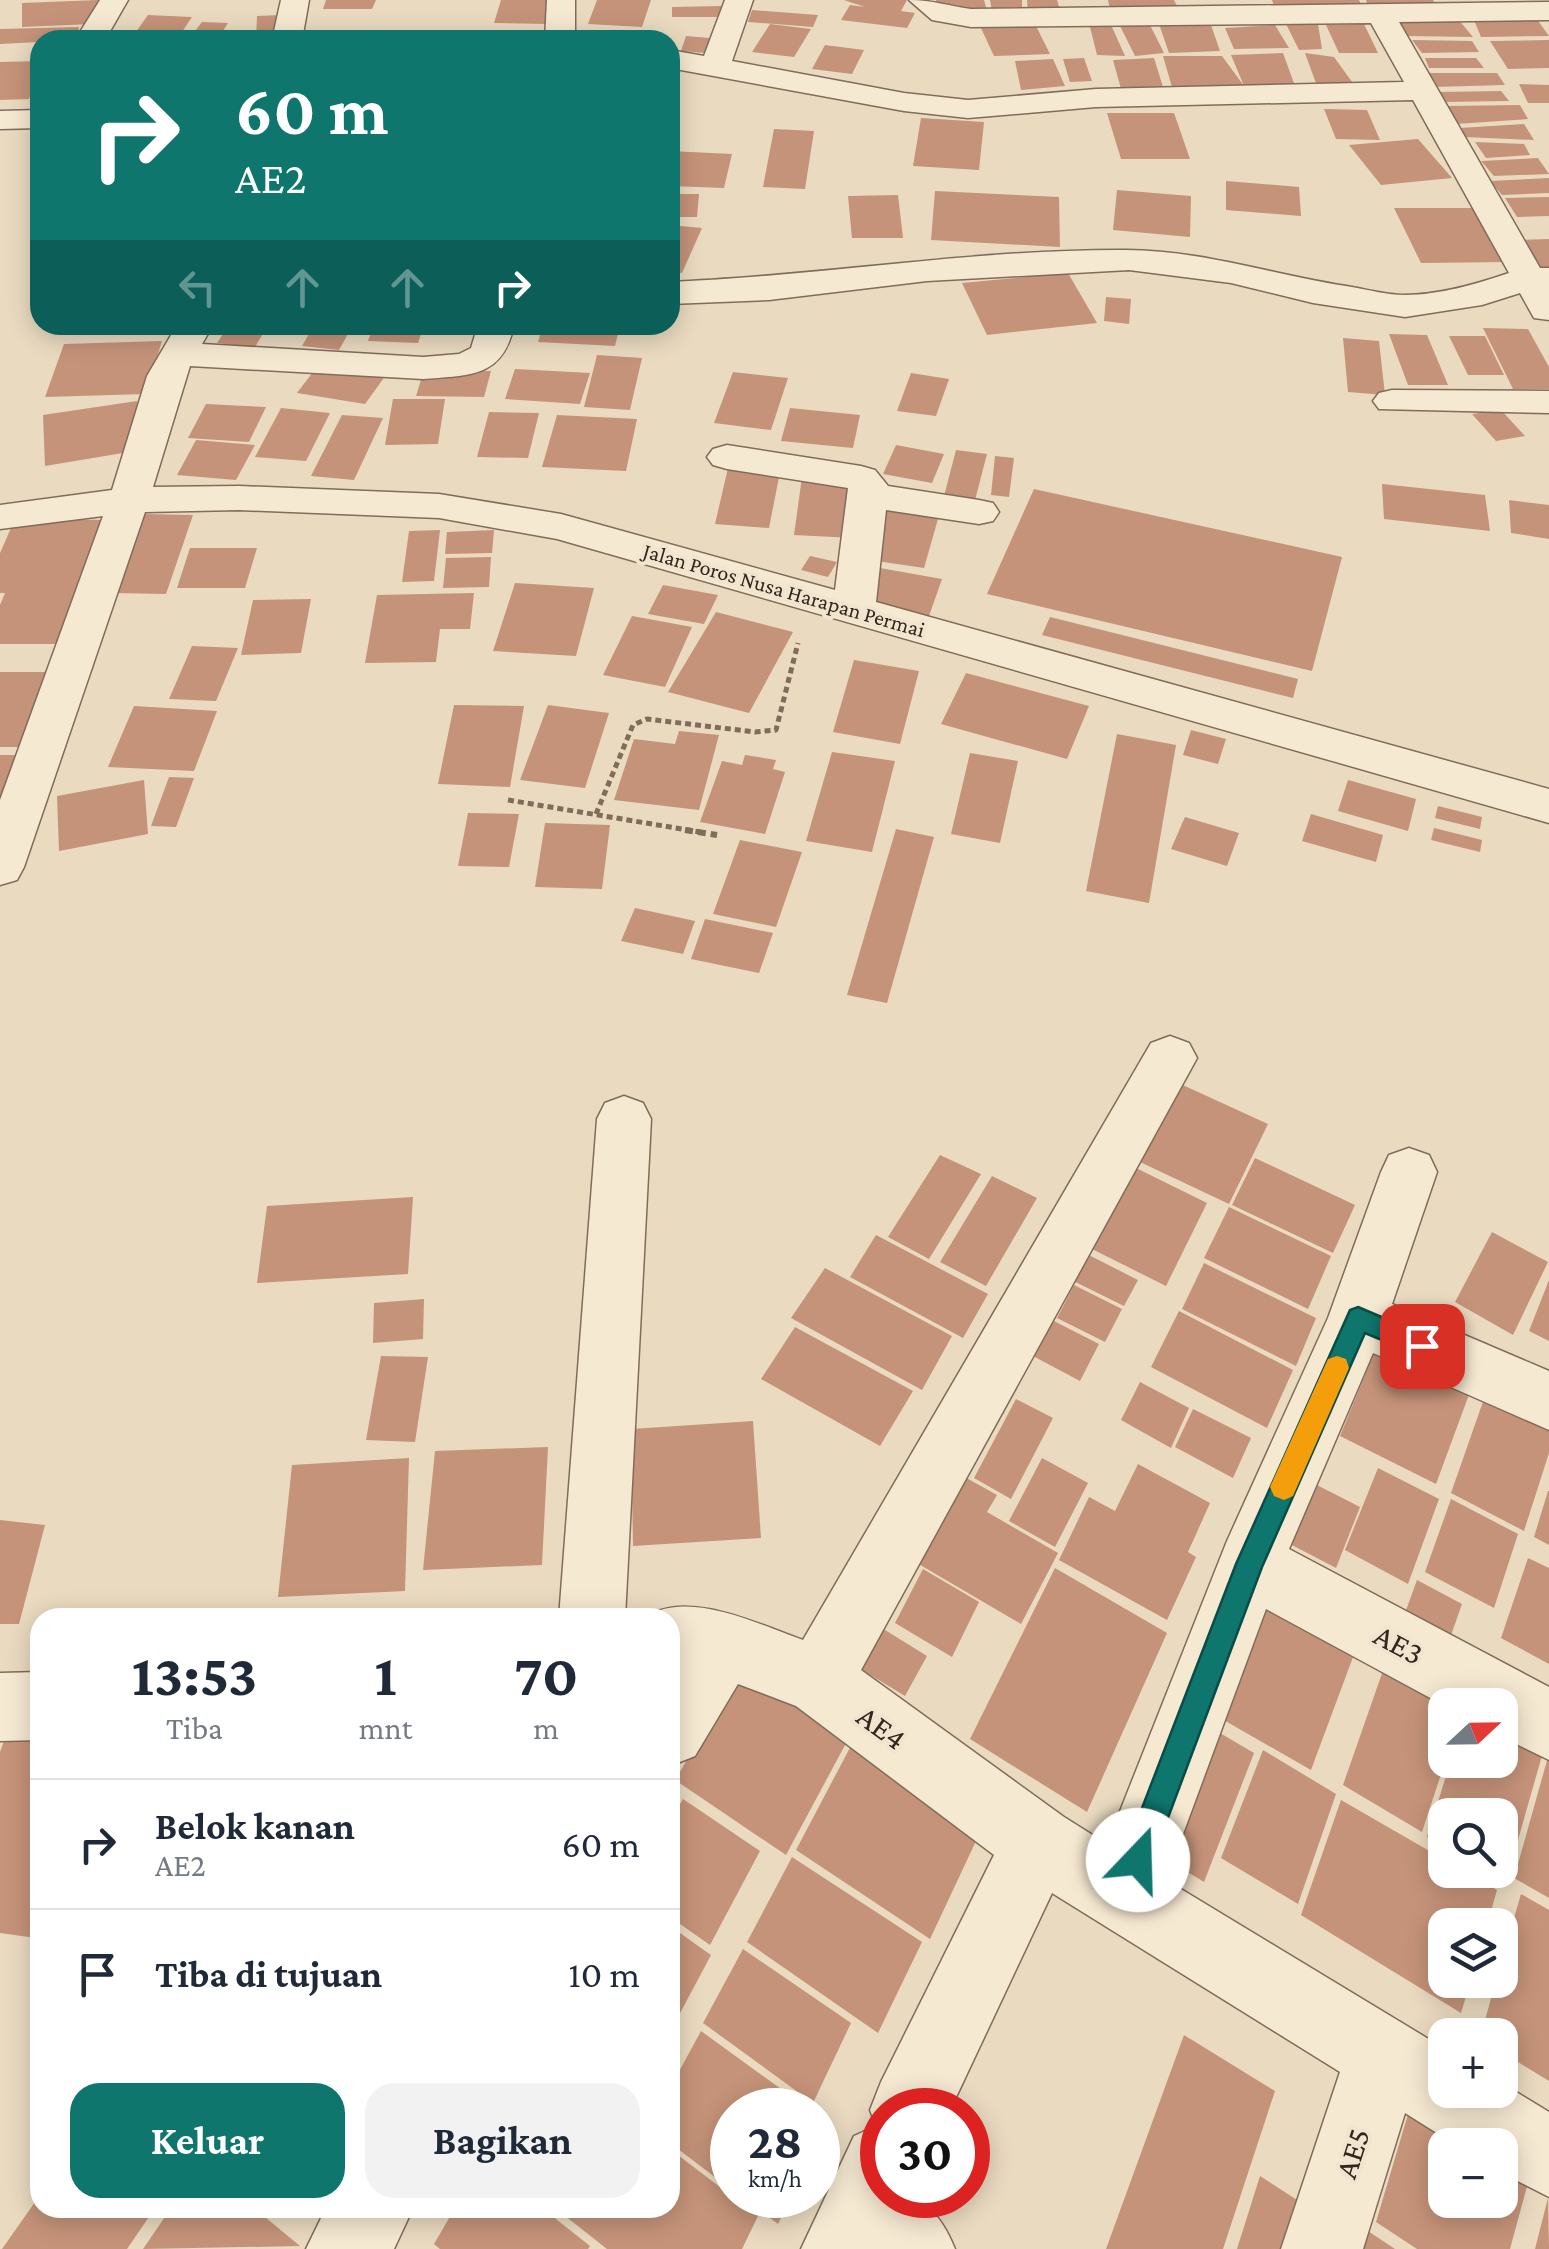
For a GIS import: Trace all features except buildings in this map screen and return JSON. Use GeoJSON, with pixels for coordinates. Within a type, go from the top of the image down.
{"type":"FeatureCollection","features":[{"type":"Feature","properties":{"kind":"street"},"geometry":{"type":"LineString","coordinates":[[96,30],[114,0]]}},
{"type":"Feature","properties":{"kind":"street"},"geometry":{"type":"LineString","coordinates":[[288,30],[294,0]]}},
{"type":"Feature","properties":{"kind":"street"},"geometry":{"type":"LineString","coordinates":[[560,30],[561,0]]}},
{"type":"Feature","properties":{"kind":"street"},"geometry":{"type":"LineString","coordinates":[[716,65],[739,0]]}},
{"type":"Feature","properties":{"kind":"street"},"geometry":{"type":"LineString","coordinates":[[923,0],[942,14],[971,18],[1549,11]]}},
{"type":"Feature","properties":{"kind":"street"},"geometry":{"type":"LineString","coordinates":[[1380,14],[1538,278],[1549,313]]}},
{"type":"Feature","properties":{"kind":"street"},"geometry":{"type":"LineString","coordinates":[[680,60],[904,102],[968,109],[1096,98],[1424,92]]}},
{"type":"Feature","properties":{"kind":"street"},"geometry":{"type":"LineString","coordinates":[[0,120],[30,120]]}},
{"type":"Feature","properties":{"kind":"street"},"geometry":{"type":"LineString","coordinates":[[680,292],[846,283],[944,270],[1129,260],[1231,273],[1313,292],[1405,306],[1482,294],[1538,278]]}},
{"type":"Feature","properties":{"kind":"street"},"geometry":{"type":"LineString","coordinates":[[0,868],[128,500],[166,376],[187,340],[423,368],[454,364],[484,354],[490,350],[494,335]]}},
{"type":"Feature","properties":{"kind":"street"},"geometry":{"type":"LineString","coordinates":[[1392,400],[1549,402]]}},
{"type":"Feature","properties":{"kind":"street"},"geometry":{"type":"LineString","coordinates":[[727,457],[861,478],[868,486],[854,609]]}},
{"type":"Feature","properties":{"kind":"street"},"geometry":{"type":"LineString","coordinates":[[868,495],[979,512]]}},
{"type":"Feature","properties":{"kind":"street","name":"Jalan Poros Nusa Harapan Permai"},"geometry":{"type":"LineString","coordinates":[[0,517],[128,500],[239,498],[439,506],[498,514],[561,527],[1549,806]]}},
{"type":"Feature","properties":{"kind":"street"},"geometry":{"type":"LineString","coordinates":[[818,1680],[1170,1058]]}},
{"type":"Feature","properties":{"kind":"street"},"geometry":{"type":"LineString","coordinates":[[593,1608],[624,1119]]}},
{"type":"Feature","properties":{"kind":"street"},"geometry":{"type":"LineString","coordinates":[[1123,1897],[1250,1564],[1358,1318],[1408,1172]]}},
{"type":"Feature","properties":{"kind":"street"},"geometry":{"type":"LineString","coordinates":[[1358,1318],[1549,1401]]}},
{"type":"Feature","properties":{"kind":"street","name":"AE3"},"geometry":{"type":"LineString","coordinates":[[1250,1564],[1549,1725]]}},
{"type":"Feature","properties":{"kind":"street"},"geometry":{"type":"LineString","coordinates":[[680,1698],[697,1642]]}},
{"type":"Feature","properties":{"kind":"street","name":"AE4"},"geometry":{"type":"LineString","coordinates":[[697,1642],[818,1680],[1038,1843],[1549,2157]]}},
{"type":"Feature","properties":{"kind":"street"},"geometry":{"type":"LineString","coordinates":[[0,1707],[30,1706]]}},
{"type":"Feature","properties":{"kind":"street"},"geometry":{"type":"LineString","coordinates":[[920,2088],[1038,1843]]}},
{"type":"Feature","properties":{"kind":"street","name":"AE5"},"geometry":{"type":"LineString","coordinates":[[1322,2249],[1383,2058]]}},
{"type":"Feature","properties":{"kind":"street"},"geometry":{"type":"LineString","coordinates":[[347,2249],[367,2218]]}},
{"type":"Feature","properties":{"kind":"path"},"geometry":{"type":"LineString","coordinates":[[596,814],[633,725],[647,718],[755,732],[776,730],[808,598]]}},
{"type":"Feature","properties":{"kind":"path"},"geometry":{"type":"LineString","coordinates":[[508,800],[716,835]]}},
{"type":"Feature","properties":{"kind":"slow traffic"},"geometry":{"type":"LineString","coordinates":[[1284,1487],[1337,1368]]}},
{"type":"Feature","properties":{"kind":"route"},"geometry":{"type":"LineString","coordinates":[[1138,1860],[1250,1564],[1358,1318],[1422,1346]]}}]}
